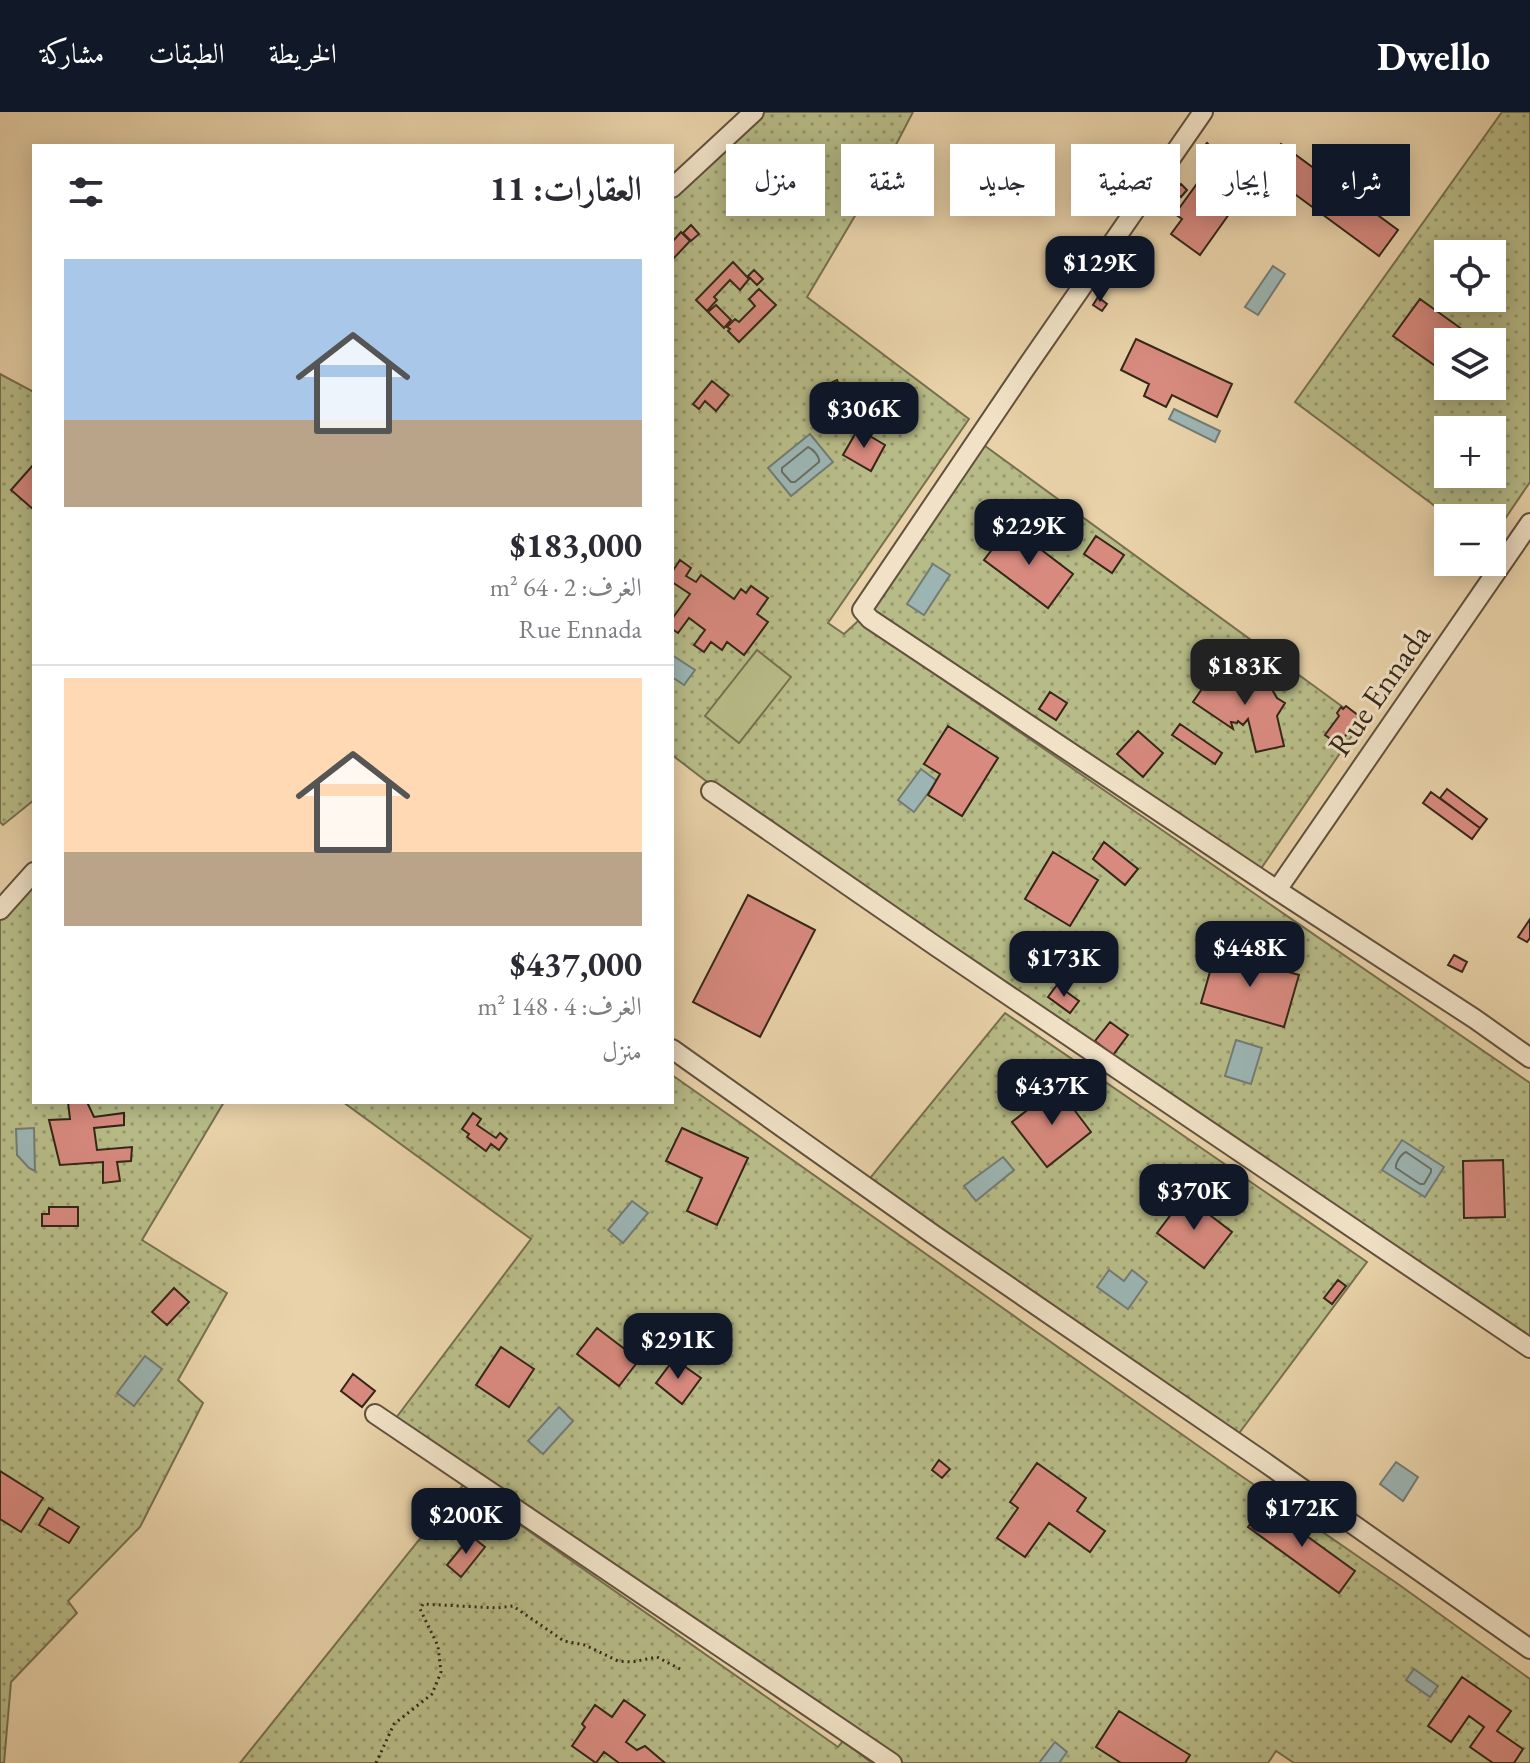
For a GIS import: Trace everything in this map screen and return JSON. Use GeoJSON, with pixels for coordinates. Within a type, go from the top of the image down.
{"type":"FeatureCollection","features":[{"type":"Feature","properties":{"kind":"street"},"geometry":{"type":"LineString","coordinates":[[674,186],[754,112]]}},
{"type":"Feature","properties":{"kind":"street"},"geometry":{"type":"LineString","coordinates":[[1203,112],[865,601],[862,610],[870,619],[1530,1058]]}},
{"type":"Feature","properties":{"kind":"street","name":"Rue Ennada"},"geometry":{"type":"LineString","coordinates":[[1277,890],[1530,523]]}},
{"type":"Feature","properties":{"kind":"street"},"geometry":{"type":"LineString","coordinates":[[711,791],[1530,1348]]}},
{"type":"Feature","properties":{"kind":"street"},"geometry":{"type":"LineString","coordinates":[[0,910],[32,874]]}},
{"type":"Feature","properties":{"kind":"street"},"geometry":{"type":"LineString","coordinates":[[674,1050],[1098,1350],[1224,1434],[1530,1649]]}},
{"type":"Feature","properties":{"kind":"street"},"geometry":{"type":"LineString","coordinates":[[375,1414],[892,1763]]}},
{"type":"Feature","properties":{"kind":"path"},"geometry":{"type":"LineString","coordinates":[[376,1763],[394,1724],[432,1694],[441,1672],[438,1646],[420,1609],[423,1604],[513,1606],[564,1641],[585,1645],[618,1661],[632,1662],[657,1657],[682,1670]]}},
{"type":"Feature","properties":{"kind":"green space"},"geometry":{"type":"Polygon","coordinates":[[[762,112],[913,112],[896,144],[841,144],[841,216],[855,216],[807,297],[969,419],[828,623],[844,634],[858,621],[1530,1083],[1530,1344],[736,804],[674,757],[674,195],[726,146],[726,216],[825,216],[825,144],[728,144],[762,112]]]}},
{"type":"Feature","properties":{"kind":"green space"},"geometry":{"type":"Polygon","coordinates":[[[1502,112],[1530,112],[1530,482],[1506,517],[1506,504],[1434,505],[1295,402],[1502,112]]]}},
{"type":"Feature","properties":{"kind":"green space"},"geometry":{"type":"Polygon","coordinates":[[[0,374],[32,391],[32,802],[3,825],[0,822],[0,374]]]}},
{"type":"Feature","properties":{"kind":"green space"},"geometry":{"type":"Polygon","coordinates":[[[981,443],[1362,721],[1260,870],[866,605],[981,443]]]}},
{"type":"Feature","properties":{"kind":"green space"},"geometry":{"type":"Polygon","coordinates":[[[757,650],[791,677],[739,743],[705,716],[757,650]]]}},
{"type":"Feature","properties":{"kind":"green space"},"geometry":{"type":"Polygon","coordinates":[[[32,877],[32,1104],[223,1104],[142,1240],[227,1293],[178,1380],[203,1403],[140,1527],[68,1601],[77,1613],[11,1682],[4,1763],[0,1763],[0,910],[32,877]]]}},
{"type":"Feature","properties":{"kind":"green space"},"geometry":{"type":"Polygon","coordinates":[[[1005,1013],[1367,1262],[1234,1440],[866,1183],[1005,1013]]]}},
{"type":"Feature","properties":{"kind":"green space"},"geometry":{"type":"Polygon","coordinates":[[[674,1076],[1530,1679],[1530,1763],[1294,1763],[1276,1751],[1268,1763],[897,1763],[396,1418],[531,1239],[346,1104],[674,1104],[674,1076]]]}},
{"type":"Feature","properties":{"kind":"green space"},"geometry":{"type":"Polygon","coordinates":[[[463,1485],[838,1747],[843,1741],[872,1763],[240,1763],[463,1485]]]}},
{"type":"Feature","properties":{"kind":"water"},"geometry":{"type":"Polygon","coordinates":[[[1273,266],[1285,274],[1258,315],[1245,307],[1273,266]]]}},
{"type":"Feature","properties":{"kind":"water"},"geometry":{"type":"Polygon","coordinates":[[[1174,409],[1220,431],[1215,442],[1169,419],[1174,409]]]}},
{"type":"Feature","properties":{"kind":"water"},"geometry":{"type":"Polygon","coordinates":[[[810,434],[833,462],[791,496],[768,468],[810,434]]]}},
{"type":"Feature","properties":{"kind":"water"},"geometry":{"type":"Polygon","coordinates":[[[933,564],[950,575],[924,615],[907,604],[933,564]]]}},
{"type":"Feature","properties":{"kind":"water"},"geometry":{"type":"Polygon","coordinates":[[[674,656],[695,670],[684,685],[674,678],[674,656]]]}},
{"type":"Feature","properties":{"kind":"water"},"geometry":{"type":"Polygon","coordinates":[[[921,769],[937,781],[914,812],[898,800],[921,769]]]}},
{"type":"Feature","properties":{"kind":"water"},"geometry":{"type":"Polygon","coordinates":[[[1236,1040],[1262,1048],[1251,1084],[1225,1076],[1236,1040]]]}},
{"type":"Feature","properties":{"kind":"water"},"geometry":{"type":"Polygon","coordinates":[[[34,1128],[35,1171],[17,1155],[16,1129],[34,1128]]]}},
{"type":"Feature","properties":{"kind":"water"},"geometry":{"type":"Polygon","coordinates":[[[1402,1140],[1444,1167],[1425,1197],[1382,1170],[1402,1140]]]}},
{"type":"Feature","properties":{"kind":"water"},"geometry":{"type":"Polygon","coordinates":[[[1003,1157],[1014,1170],[976,1201],[964,1186],[1003,1157]]]}},
{"type":"Feature","properties":{"kind":"water"},"geometry":{"type":"Polygon","coordinates":[[[632,1201],[648,1213],[623,1243],[608,1230],[632,1201]]]}},
{"type":"Feature","properties":{"kind":"water"},"geometry":{"type":"Polygon","coordinates":[[[1109,1270],[1124,1281],[1132,1270],[1147,1282],[1128,1309],[1097,1287],[1109,1270]]]}},
{"type":"Feature","properties":{"kind":"water"},"geometry":{"type":"Polygon","coordinates":[[[145,1356],[162,1369],[134,1406],[117,1393],[145,1356]]]}},
{"type":"Feature","properties":{"kind":"water"},"geometry":{"type":"Polygon","coordinates":[[[559,1407],[573,1421],[543,1454],[528,1441],[559,1407]]]}},
{"type":"Feature","properties":{"kind":"water"},"geometry":{"type":"Polygon","coordinates":[[[1396,1462],[1418,1477],[1403,1501],[1380,1484],[1396,1462]]]}},
{"type":"Feature","properties":{"kind":"water"},"geometry":{"type":"Polygon","coordinates":[[[1414,1669],[1438,1686],[1430,1697],[1406,1680],[1414,1669]]]}},
{"type":"Feature","properties":{"kind":"water"},"geometry":{"type":"Polygon","coordinates":[[[1055,1742],[1067,1752],[1059,1763],[1039,1763],[1055,1742]]]}},
{"type":"Feature","properties":{"kind":"building"},"geometry":{"type":"Polygon","coordinates":[[[1296,155],[1312,167],[1312,207],[1296,195],[1296,155]]]}},
{"type":"Feature","properties":{"kind":"building"},"geometry":{"type":"Polygon","coordinates":[[[1180,185],[1187,190],[1181,197],[1180,196],[1180,185]]]}},
{"type":"Feature","properties":{"kind":"building"},"geometry":{"type":"Polygon","coordinates":[[[1196,185],[1196,216],[1228,216],[1200,255],[1171,234],[1182,219],[1178,216],[1180,207],[1196,185]]]}},
{"type":"Feature","properties":{"kind":"building"},"geometry":{"type":"Polygon","coordinates":[[[1325,216],[1379,216],[1398,230],[1379,256],[1325,216]]]}},
{"type":"Feature","properties":{"kind":"building"},"geometry":{"type":"Polygon","coordinates":[[[691,225],[699,234],[691,241],[683,233],[691,225]]]}},
{"type":"Feature","properties":{"kind":"building"},"geometry":{"type":"Polygon","coordinates":[[[681,232],[690,241],[674,258],[674,240],[681,232]]]}},
{"type":"Feature","properties":{"kind":"building"},"geometry":{"type":"Polygon","coordinates":[[[733,262],[749,279],[740,290],[730,280],[714,297],[717,300],[707,311],[696,300],[733,262]]]}},
{"type":"Feature","properties":{"kind":"building"},"geometry":{"type":"Polygon","coordinates":[[[754,270],[763,279],[757,285],[748,276],[754,270]]]}},
{"type":"Feature","properties":{"kind":"building"},"geometry":{"type":"Polygon","coordinates":[[[759,289],[776,305],[739,342],[727,327],[735,319],[739,322],[755,306],[749,299],[759,289]]]}},
{"type":"Feature","properties":{"kind":"building"},"geometry":{"type":"Polygon","coordinates":[[[1098,297],[1107,304],[1102,311],[1093,305],[1098,297]]]}},
{"type":"Feature","properties":{"kind":"building"},"geometry":{"type":"Polygon","coordinates":[[[1420,299],[1460,328],[1434,328],[1434,365],[1393,336],[1420,299]]]}},
{"type":"Feature","properties":{"kind":"building"},"geometry":{"type":"Polygon","coordinates":[[[716,305],[731,320],[724,328],[708,312],[716,305]]]}},
{"type":"Feature","properties":{"kind":"building"},"geometry":{"type":"Polygon","coordinates":[[[1136,339],[1232,384],[1217,417],[1172,395],[1166,407],[1144,396],[1149,384],[1121,370],[1136,339]]]}},
{"type":"Feature","properties":{"kind":"building"},"geometry":{"type":"Polygon","coordinates":[[[837,380],[854,419],[829,430],[812,391],[837,380]]]}},
{"type":"Feature","properties":{"kind":"building"},"geometry":{"type":"Polygon","coordinates":[[[712,381],[729,395],[716,411],[705,401],[699,409],[693,404],[712,381]]]}},
{"type":"Feature","properties":{"kind":"building"},"geometry":{"type":"Polygon","coordinates":[[[858,429],[885,445],[871,471],[843,455],[858,429]]]}},
{"type":"Feature","properties":{"kind":"building"},"geometry":{"type":"Polygon","coordinates":[[[32,466],[32,508],[11,490],[32,466]]]}},
{"type":"Feature","properties":{"kind":"building"},"geometry":{"type":"Polygon","coordinates":[[[1010,526],[1073,574],[1048,608],[984,560],[1010,526]]]}},
{"type":"Feature","properties":{"kind":"building"},"geometry":{"type":"Polygon","coordinates":[[[1096,536],[1124,555],[1112,573],[1084,554],[1096,536]]]}},
{"type":"Feature","properties":{"kind":"building"},"geometry":{"type":"Polygon","coordinates":[[[680,560],[691,568],[686,576],[696,582],[701,575],[734,599],[741,589],[746,593],[751,586],[768,598],[757,614],[768,622],[744,655],[727,642],[722,650],[711,642],[704,652],[694,645],[705,630],[689,618],[678,633],[674,630],[674,616],[690,594],[674,583],[674,569],[680,560]]]}},
{"type":"Feature","properties":{"kind":"building"},"geometry":{"type":"Polygon","coordinates":[[[1215,670],[1234,683],[1243,670],[1253,676],[1246,686],[1250,688],[1256,679],[1263,684],[1267,679],[1277,686],[1273,691],[1285,703],[1277,716],[1284,746],[1256,752],[1248,719],[1243,725],[1238,721],[1231,722],[1233,729],[1193,702],[1215,670]]]}},
{"type":"Feature","properties":{"kind":"building"},"geometry":{"type":"Polygon","coordinates":[[[1050,692],[1067,703],[1056,720],[1039,709],[1050,692]]]}},
{"type":"Feature","properties":{"kind":"building"},"geometry":{"type":"Polygon","coordinates":[[[1346,706],[1359,716],[1339,745],[1325,735],[1339,716],[1337,713],[1341,707],[1346,706]]]}},
{"type":"Feature","properties":{"kind":"building"},"geometry":{"type":"Polygon","coordinates":[[[1180,724],[1222,753],[1215,764],[1172,735],[1180,724]]]}},
{"type":"Feature","properties":{"kind":"building"},"geometry":{"type":"Polygon","coordinates":[[[948,726],[998,758],[962,816],[928,795],[940,774],[924,764],[948,726]]]}},
{"type":"Feature","properties":{"kind":"building"},"geometry":{"type":"Polygon","coordinates":[[[1138,731],[1163,753],[1143,777],[1117,754],[1138,731]]]}},
{"type":"Feature","properties":{"kind":"building"},"geometry":{"type":"Polygon","coordinates":[[[1447,789],[1487,819],[1480,828],[1440,798],[1447,789]]]}},
{"type":"Feature","properties":{"kind":"building"},"geometry":{"type":"Polygon","coordinates":[[[1431,792],[1480,828],[1472,839],[1423,803],[1431,792]]]}},
{"type":"Feature","properties":{"kind":"building"},"geometry":{"type":"Polygon","coordinates":[[[1104,842],[1138,869],[1125,885],[1093,859],[1104,842]]]}},
{"type":"Feature","properties":{"kind":"building"},"geometry":{"type":"Polygon","coordinates":[[[1053,852],[1098,880],[1070,926],[1025,899],[1053,852]]]}},
{"type":"Feature","properties":{"kind":"building"},"geometry":{"type":"Polygon","coordinates":[[[748,895],[815,930],[760,1037],[693,1002],[748,895]]]}},
{"type":"Feature","properties":{"kind":"building"},"geometry":{"type":"Polygon","coordinates":[[[1530,919],[1530,938],[1527,942],[1518,937],[1530,919]]]}},
{"type":"Feature","properties":{"kind":"building"},"geometry":{"type":"Polygon","coordinates":[[[1216,951],[1299,975],[1284,1027],[1201,1003],[1216,951]]]}},
{"type":"Feature","properties":{"kind":"building"},"geometry":{"type":"Polygon","coordinates":[[[1454,955],[1467,962],[1462,972],[1448,965],[1454,955]]]}},
{"type":"Feature","properties":{"kind":"building"},"geometry":{"type":"Polygon","coordinates":[[[1057,985],[1079,1001],[1070,1013],[1048,997],[1057,985]]]}},
{"type":"Feature","properties":{"kind":"building"},"geometry":{"type":"Polygon","coordinates":[[[1110,1022],[1128,1035],[1113,1055],[1095,1041],[1110,1022]]]}},
{"type":"Feature","properties":{"kind":"building"},"geometry":{"type":"Polygon","coordinates":[[[1057,1087],[1091,1132],[1047,1167],[1012,1122],[1057,1087]]]}},
{"type":"Feature","properties":{"kind":"building"},"geometry":{"type":"Polygon","coordinates":[[[68,1104],[88,1104],[94,1117],[124,1113],[124,1125],[94,1128],[97,1150],[132,1147],[131,1161],[117,1162],[120,1181],[103,1183],[103,1162],[60,1165],[49,1120],[70,1119],[68,1104]]]}},
{"type":"Feature","properties":{"kind":"building"},"geometry":{"type":"Polygon","coordinates":[[[473,1113],[481,1119],[477,1125],[496,1138],[500,1133],[507,1139],[499,1150],[491,1144],[486,1151],[467,1137],[469,1134],[462,1129],[473,1113]]]}},
{"type":"Feature","properties":{"kind":"building"},"geometry":{"type":"Polygon","coordinates":[[[682,1128],[748,1158],[717,1225],[687,1211],[702,1178],[666,1161],[682,1128]]]}},
{"type":"Feature","properties":{"kind":"building"},"geometry":{"type":"Polygon","coordinates":[[[1503,1160],[1505,1217],[1464,1218],[1463,1161],[1503,1160]]]}},
{"type":"Feature","properties":{"kind":"building"},"geometry":{"type":"Polygon","coordinates":[[[1185,1196],[1232,1232],[1204,1268],[1157,1233],[1185,1196]]]}},
{"type":"Feature","properties":{"kind":"building"},"geometry":{"type":"Polygon","coordinates":[[[49,1207],[78,1207],[78,1226],[42,1226],[42,1214],[49,1214],[49,1207]]]}},
{"type":"Feature","properties":{"kind":"building"},"geometry":{"type":"Polygon","coordinates":[[[1338,1280],[1346,1286],[1332,1304],[1324,1298],[1338,1280]]]}},
{"type":"Feature","properties":{"kind":"building"},"geometry":{"type":"Polygon","coordinates":[[[174,1288],[189,1302],[167,1325],[152,1312],[174,1288]]]}},
{"type":"Feature","properties":{"kind":"building"},"geometry":{"type":"Polygon","coordinates":[[[597,1328],[639,1360],[619,1386],[577,1354],[597,1328]]]}},
{"type":"Feature","properties":{"kind":"building"},"geometry":{"type":"Polygon","coordinates":[[[501,1347],[534,1369],[509,1407],[476,1385],[501,1347]]]}},
{"type":"Feature","properties":{"kind":"building"},"geometry":{"type":"Polygon","coordinates":[[[674,1359],[701,1378],[682,1404],[656,1383],[674,1359]]]}},
{"type":"Feature","properties":{"kind":"building"},"geometry":{"type":"Polygon","coordinates":[[[353,1374],[375,1391],[362,1407],[341,1391],[353,1374]]]}},
{"type":"Feature","properties":{"kind":"building"},"geometry":{"type":"Polygon","coordinates":[[[939,1460],[950,1469],[942,1478],[932,1470],[939,1460]]]}},
{"type":"Feature","properties":{"kind":"building"},"geometry":{"type":"Polygon","coordinates":[[[1037,1463],[1086,1498],[1077,1511],[1105,1531],[1090,1552],[1049,1523],[1025,1557],[997,1538],[1018,1508],[1010,1502],[1037,1463]]]}},
{"type":"Feature","properties":{"kind":"building"},"geometry":{"type":"Polygon","coordinates":[[[0,1471],[43,1498],[21,1532],[0,1519],[0,1471]]]}},
{"type":"Feature","properties":{"kind":"building"},"geometry":{"type":"Polygon","coordinates":[[[1264,1505],[1355,1571],[1339,1593],[1248,1527],[1264,1505]]]}},
{"type":"Feature","properties":{"kind":"building"},"geometry":{"type":"Polygon","coordinates":[[[49,1508],[79,1527],[69,1543],[39,1525],[49,1508]]]}},
{"type":"Feature","properties":{"kind":"building"},"geometry":{"type":"Polygon","coordinates":[[[471,1536],[485,1547],[461,1577],[447,1565],[471,1536]]]}},
{"type":"Feature","properties":{"kind":"building"},"geometry":{"type":"Polygon","coordinates":[[[1462,1677],[1511,1711],[1497,1731],[1523,1749],[1514,1763],[1493,1763],[1470,1747],[1484,1727],[1469,1716],[1451,1742],[1428,1726],[1462,1677]]]}},
{"type":"Feature","properties":{"kind":"building"},"geometry":{"type":"Polygon","coordinates":[[[624,1700],[645,1715],[626,1742],[637,1750],[645,1746],[665,1763],[619,1763],[604,1752],[596,1763],[572,1746],[595,1705],[612,1717],[624,1700]]]}},
{"type":"Feature","properties":{"kind":"building"},"geometry":{"type":"Polygon","coordinates":[[[1119,1711],[1190,1755],[1185,1763],[1121,1763],[1096,1747],[1119,1711]]]}}]}
